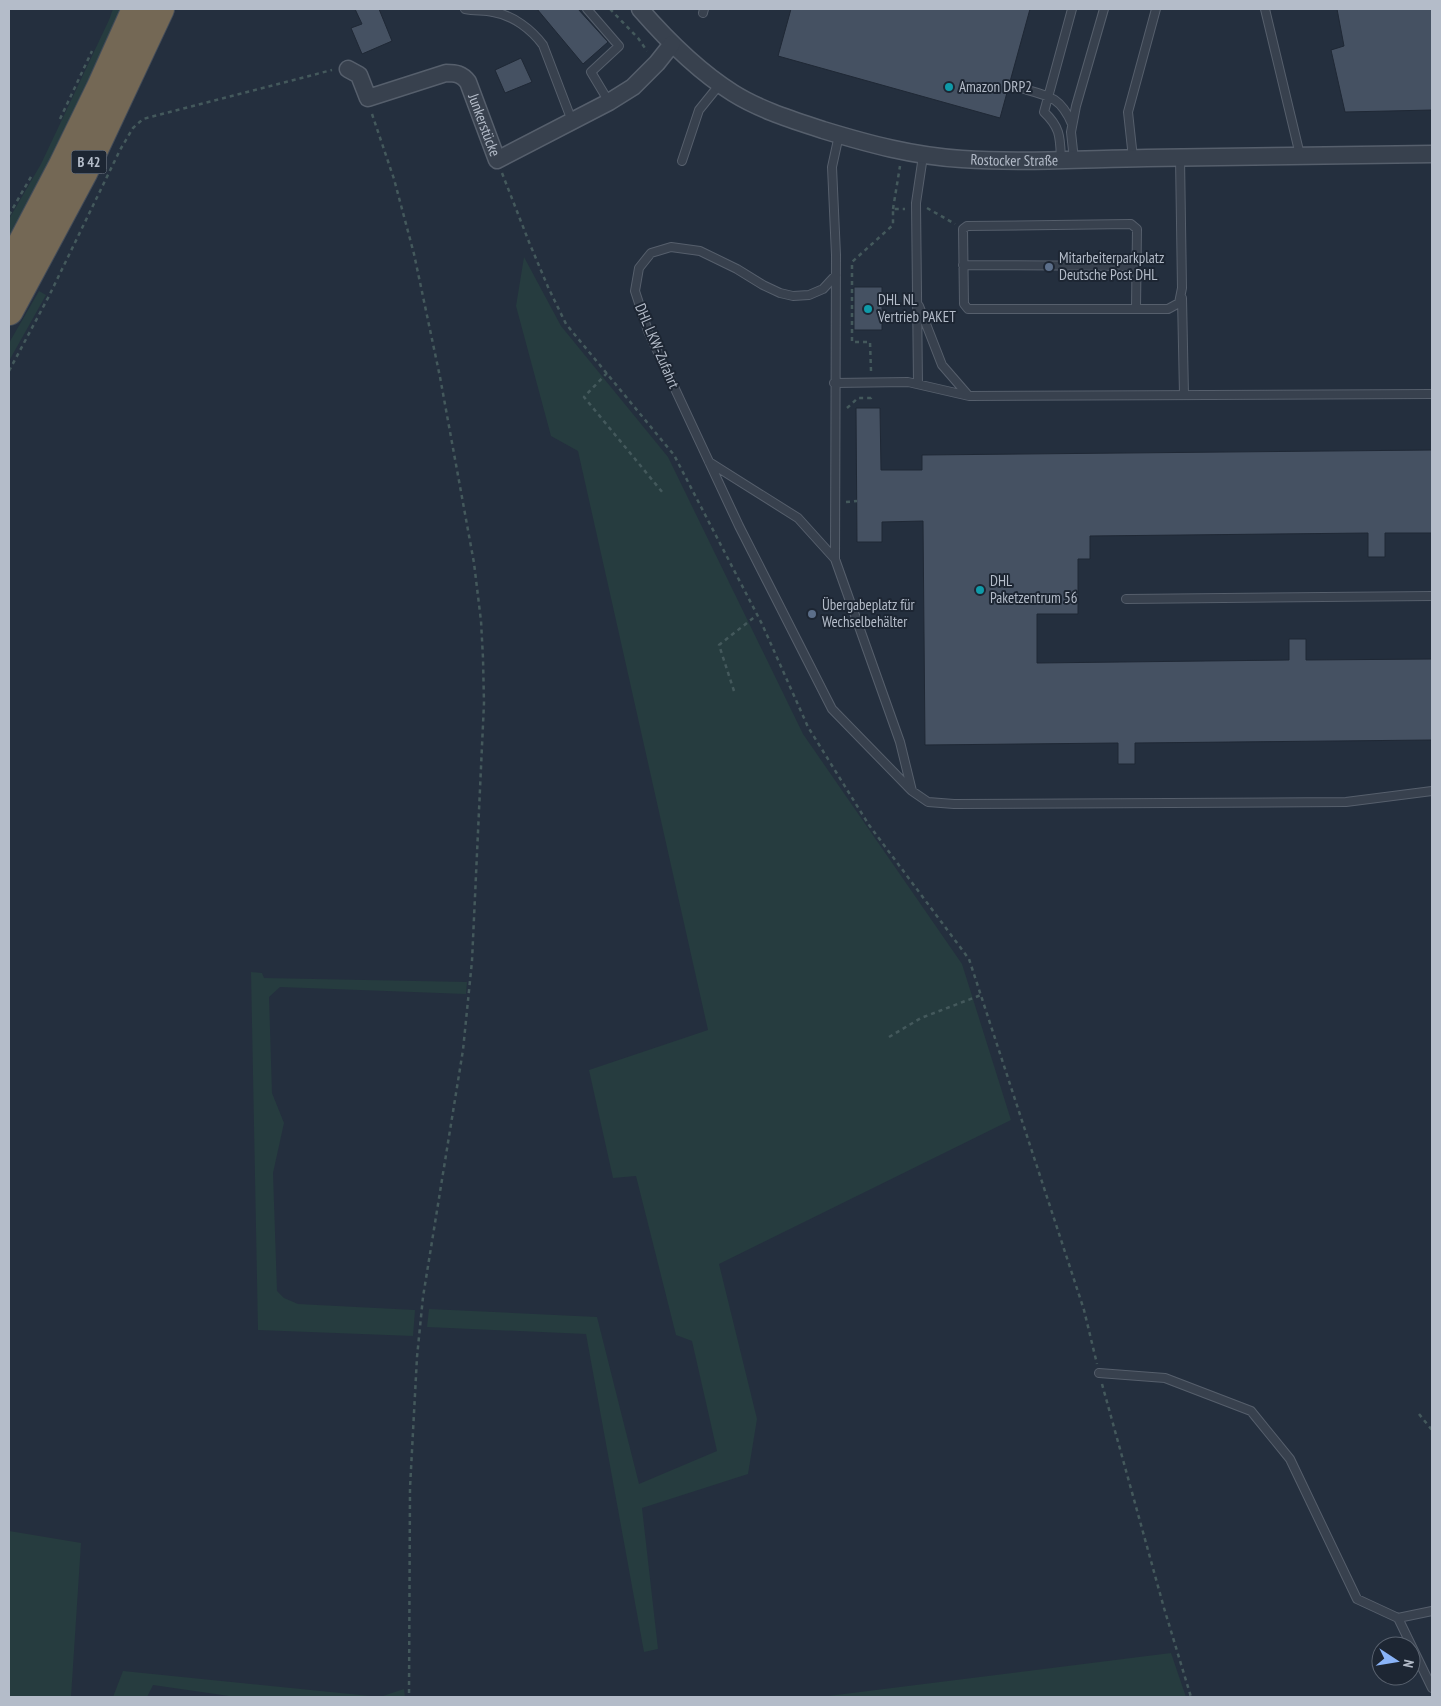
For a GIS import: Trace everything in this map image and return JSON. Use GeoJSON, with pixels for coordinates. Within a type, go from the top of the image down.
{"type":"FeatureCollection","features":[{"type":"Feature","properties":{"kind":"highway","name":"B 42"},"geometry":{"type":"LineString","coordinates":[[9,268],[101,88],[136,9]]}},
{"type":"Feature","properties":{"kind":"highway","name":"B 42"},"geometry":{"type":"LineString","coordinates":[[9,311],[83,173],[160,9]]}},
{"type":"Feature","properties":{"kind":"street","name":"Rostocker Straße"},"geometry":{"type":"LineString","coordinates":[[640,9],[672,44],[734,94],[767,110],[801,123],[880,147],[923,156],[994,161],[1432,154]]}},
{"type":"Feature","properties":{"kind":"street","name":"Junkerstücke"},"geometry":{"type":"LineString","coordinates":[[368,98],[446,73],[464,76],[468,82],[497,160],[609,102],[633,87],[657,63],[672,44]]}},
{"type":"Feature","properties":{"kind":"street"},"geometry":{"type":"LineString","coordinates":[[348,69],[358,75],[368,98]]}},
{"type":"Feature","properties":{"kind":"lane"},"geometry":{"type":"LineString","coordinates":[[465,9],[500,13],[523,26],[537,37],[543,45],[572,121]]}},
{"type":"Feature","properties":{"kind":"lane"},"geometry":{"type":"LineString","coordinates":[[587,9],[619,46],[591,72],[609,102]]}},
{"type":"Feature","properties":{"kind":"lane"},"geometry":{"type":"LineString","coordinates":[[1068,160],[1059,132],[1053,121],[1044,112],[1072,9]]}},
{"type":"Feature","properties":{"kind":"lane"},"geometry":{"type":"LineString","coordinates":[[1068,160],[1072,124],[1104,9]]}},
{"type":"Feature","properties":{"kind":"lane"},"geometry":{"type":"LineString","coordinates":[[1134,158],[1128,112],[1156,9]]}},
{"type":"Feature","properties":{"kind":"lane"},"geometry":{"type":"LineString","coordinates":[[1266,9],[1300,155]]}},
{"type":"Feature","properties":{"kind":"lane"},"geometry":{"type":"LineString","coordinates":[[682,161],[699,110],[720,84]]}},
{"type":"Feature","properties":{"kind":"lane"},"geometry":{"type":"LineString","coordinates":[[1024,89],[1048,96],[1066,110],[1072,124]]}},
{"type":"Feature","properties":{"kind":"lane"},"geometry":{"type":"LineString","coordinates":[[839,135],[832,167],[836,275],[834,383],[835,559],[900,742],[912,791]]}},
{"type":"Feature","properties":{"kind":"lane"},"geometry":{"type":"LineString","coordinates":[[918,384],[916,208],[923,156]]}},
{"type":"Feature","properties":{"kind":"lane"},"geometry":{"type":"LineString","coordinates":[[1180,158],[1184,395]]}},
{"type":"Feature","properties":{"kind":"lane"},"geometry":{"type":"LineString","coordinates":[[1136,308],[1137,229],[1132,224],[967,226],[963,229],[964,304],[968,308],[1168,309],[1179,302],[1182,288]]}},
{"type":"Feature","properties":{"kind":"lane","name":"DHL LKW-Zufahrt"},"geometry":{"type":"LineString","coordinates":[[836,275],[823,288],[809,295],[793,296],[771,289],[737,269],[700,251],[670,247],[651,253],[639,268],[635,292],[648,331],[739,526],[832,709],[912,791],[928,802],[954,804],[1346,802],[1432,791]]}},
{"type":"Feature","properties":{"kind":"lane"},"geometry":{"type":"LineString","coordinates":[[963,265],[1136,266]]}},
{"type":"Feature","properties":{"kind":"lane"},"geometry":{"type":"LineString","coordinates":[[917,302],[942,365],[969,396]]}},
{"type":"Feature","properties":{"kind":"lane"},"geometry":{"type":"LineString","coordinates":[[834,383],[918,384],[969,396],[1432,394]]}},
{"type":"Feature","properties":{"kind":"lane"},"geometry":{"type":"LineString","coordinates":[[709,462],[798,518],[835,559]]}},
{"type":"Feature","properties":{"kind":"lane"},"geometry":{"type":"LineString","coordinates":[[1126,600],[1432,596]]}},
{"type":"Feature","properties":{"kind":"lane"},"geometry":{"type":"LineString","coordinates":[[1099,1373],[1165,1378],[1251,1411],[1290,1459],[1357,1599],[1398,1618],[1432,1611]]}},
{"type":"Feature","properties":{"kind":"lane"},"geometry":{"type":"LineString","coordinates":[[1398,1618],[1432,1688]]}},
{"type":"Feature","properties":{"kind":"path"},"geometry":{"type":"LineString","coordinates":[[610,9],[638,38],[657,63]]}},
{"type":"Feature","properties":{"kind":"path"},"geometry":{"type":"LineString","coordinates":[[56,127],[95,46]]}},
{"type":"Feature","properties":{"kind":"path"},"geometry":{"type":"LineString","coordinates":[[9,371],[49,296],[120,150],[142,119],[336,69],[348,69]]}},
{"type":"Feature","properties":{"kind":"path"},"geometry":{"type":"LineString","coordinates":[[368,98],[394,179],[414,254],[440,377],[474,563],[481,620],[483,658],[484,703],[472,961],[462,1059],[423,1297],[416,1367],[410,1488],[409,1697]]}},
{"type":"Feature","properties":{"kind":"path"},"geometry":{"type":"LineString","coordinates":[[845,416],[847,407],[858,398],[871,398],[870,342],[852,342],[852,262],[894,225],[893,209],[902,152]]}},
{"type":"Feature","properties":{"kind":"path"},"geometry":{"type":"LineString","coordinates":[[497,160],[528,242],[566,324],[674,454],[757,615],[808,727],[869,825],[969,959],[1084,1310],[1099,1373],[1164,1608],[1191,1697]]}},
{"type":"Feature","properties":{"kind":"path"},"geometry":{"type":"LineString","coordinates":[[9,215],[34,172]]}},
{"type":"Feature","properties":{"kind":"path"},"geometry":{"type":"LineString","coordinates":[[893,209],[927,208],[963,229]]}},
{"type":"Feature","properties":{"kind":"path"},"geometry":{"type":"LineString","coordinates":[[607,373],[584,397],[663,493]]}},
{"type":"Feature","properties":{"kind":"path"},"geometry":{"type":"LineString","coordinates":[[844,502],[857,501]]}},
{"type":"Feature","properties":{"kind":"path"},"geometry":{"type":"LineString","coordinates":[[734,691],[719,644],[757,615]]}},
{"type":"Feature","properties":{"kind":"path"},"geometry":{"type":"LineString","coordinates":[[889,1036],[921,1018],[981,995]]}},
{"type":"Feature","properties":{"kind":"path"},"geometry":{"type":"LineString","coordinates":[[1419,1414],[1432,1430]]}},
{"type":"Feature","properties":{"kind":"green space"},"geometry":{"type":"Polygon","coordinates":[[[113,9],[125,9],[9,247],[9,219],[41,164],[113,9]]]}},
{"type":"Feature","properties":{"kind":"green space"},"geometry":{"type":"Polygon","coordinates":[[[524,257],[561,326],[668,457],[803,734],[962,964],[1011,1120],[719,1264],[757,1419],[748,1474],[642,1508],[658,1649],[644,1652],[586,1334],[427,1327],[429,1309],[597,1317],[639,1484],[717,1451],[692,1341],[676,1335],[636,1176],[613,1178],[589,1070],[708,1030],[578,451],[551,436],[516,306],[524,257]]]}},
{"type":"Feature","properties":{"kind":"green space"},"geometry":{"type":"Polygon","coordinates":[[[39,291],[46,295],[9,361],[9,343],[39,291]]]}},
{"type":"Feature","properties":{"kind":"green space"},"geometry":{"type":"Polygon","coordinates":[[[251,972],[262,973],[264,978],[467,982],[466,994],[280,987],[269,997],[272,1093],[284,1123],[273,1173],[277,1291],[284,1298],[298,1304],[415,1310],[413,1336],[258,1330],[251,972]]]}},
{"type":"Feature","properties":{"kind":"green space"},"geometry":{"type":"Polygon","coordinates":[[[9,1531],[81,1543],[71,1697],[9,1697],[9,1531]]]}},
{"type":"Feature","properties":{"kind":"green space"},"geometry":{"type":"Polygon","coordinates":[[[1171,1653],[1186,1697],[820,1697],[1171,1653]]]}},
{"type":"Feature","properties":{"kind":"green space"},"geometry":{"type":"Polygon","coordinates":[[[123,1671],[380,1697],[236,1697],[153,1685],[147,1697],[113,1697],[123,1671]]]}},
{"type":"Feature","properties":{"kind":"green space"},"geometry":{"type":"Polygon","coordinates":[[[404,1689],[405,1697],[380,1697],[404,1689]]]}},
{"type":"Feature","properties":{"kind":"building"},"geometry":{"type":"Polygon","coordinates":[[[355,9],[379,9],[392,41],[362,54],[351,28],[362,24],[355,9]]]}},
{"type":"Feature","properties":{"kind":"building"},"geometry":{"type":"Polygon","coordinates":[[[537,9],[578,9],[608,42],[583,64],[537,9]]]}},
{"type":"Feature","properties":{"kind":"building","name":"Amazon DRP2"},"geometry":{"type":"Polygon","coordinates":[[[791,9],[1030,9],[1000,118],[778,56],[791,9]]]}},
{"type":"Feature","properties":{"kind":"building"},"geometry":{"type":"Polygon","coordinates":[[[1337,9],[1432,9],[1432,110],[1345,112],[1331,50],[1344,46],[1337,9]]]}},
{"type":"Feature","properties":{"kind":"building"},"geometry":{"type":"Polygon","coordinates":[[[521,58],[532,82],[505,93],[495,70],[521,58]]]}},
{"type":"Feature","properties":{"kind":"building","name":"DHL NL Vertrieb PAKET"},"geometry":{"type":"Polygon","coordinates":[[[854,287],[882,287],[882,330],[854,330],[854,287]]]}},
{"type":"Feature","properties":{"kind":"building","name":"DHL Paketzentrum 56"},"geometry":{"type":"Polygon","coordinates":[[[856,408],[880,408],[881,470],[922,470],[922,455],[1432,450],[1432,533],[1385,533],[1385,557],[1368,557],[1368,533],[1090,536],[1090,559],[1078,559],[1078,614],[1037,614],[1037,663],[1289,660],[1289,639],[1306,639],[1306,660],[1432,659],[1432,740],[1135,743],[1135,764],[1118,764],[1118,743],[925,745],[923,521],[882,522],[882,542],[857,542],[856,408]]]}},
{"type":"Feature","properties":{"kind":"place","name":"Amazon DRP2"},"geometry":{"type":"Point","coordinates":[949,87]}},
{"type":"Feature","properties":{"kind":"place","name":"Mitarbeiterparkplatz Deutsche Post DHL"},"geometry":{"type":"Point","coordinates":[1049,267]}},
{"type":"Feature","properties":{"kind":"place","name":"DHL NL Vertrieb PAKET"},"geometry":{"type":"Point","coordinates":[868,309]}},
{"type":"Feature","properties":{"kind":"place","name":"DHL Paketzentrum 56"},"geometry":{"type":"Point","coordinates":[980,590]}},
{"type":"Feature","properties":{"kind":"place","name":"Übergabeplatz für Wechselbehälter"},"geometry":{"type":"Point","coordinates":[812,614]}}]}
